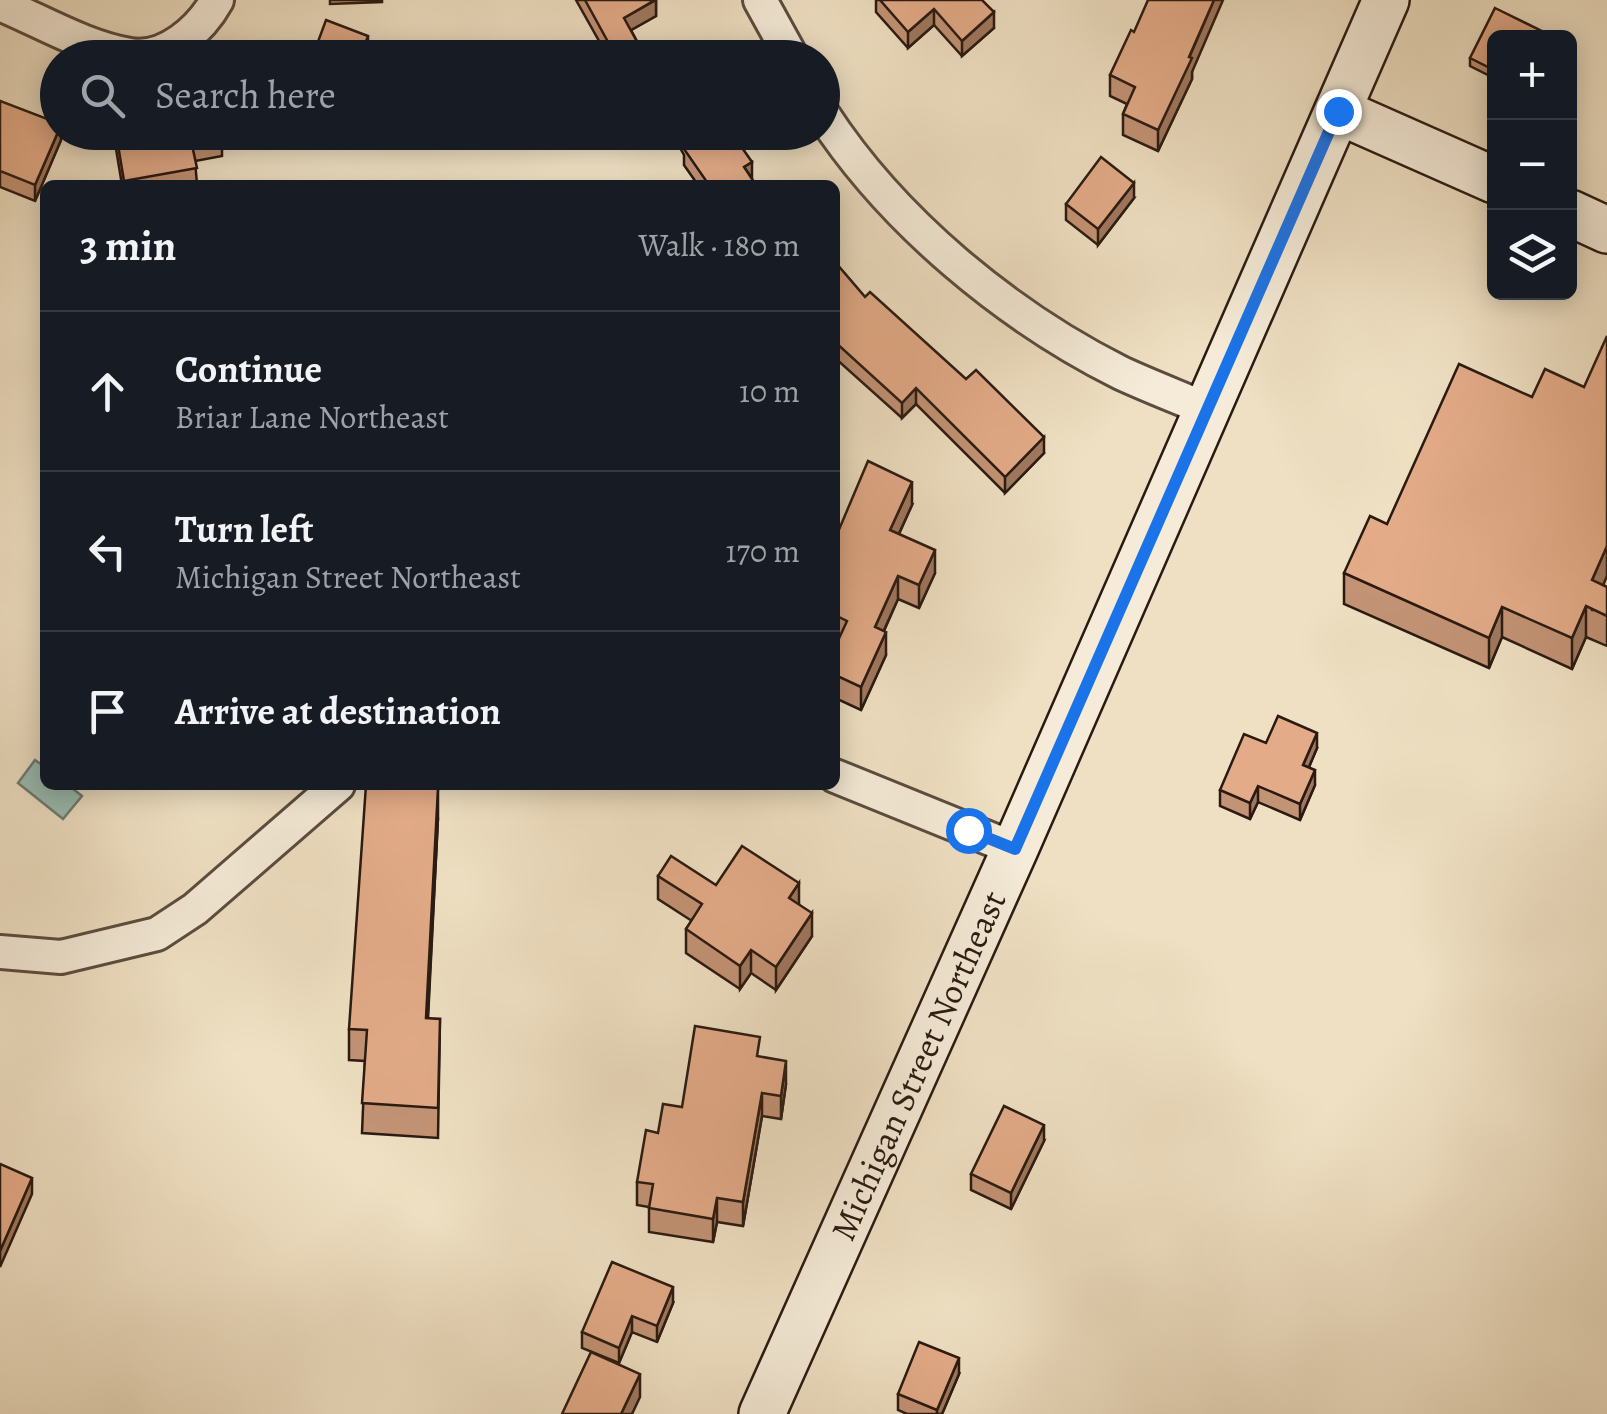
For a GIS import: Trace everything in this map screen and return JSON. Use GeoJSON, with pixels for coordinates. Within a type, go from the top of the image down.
{"type":"FeatureCollection","features":[{"type":"Feature","properties":{"kind":"main road","name":"Michigan Street Northeast"},"geometry":{"type":"LineString","coordinates":[[762,1414],[1015,849],[1386,0]]}},
{"type":"Feature","properties":{"kind":"main road"},"geometry":{"type":"LineString","coordinates":[[1338,111],[1487,177]]}},
{"type":"Feature","properties":{"kind":"main road"},"geometry":{"type":"LineString","coordinates":[[1577,217],[1607,230]]}},
{"type":"Feature","properties":{"kind":"street"},"geometry":{"type":"LineString","coordinates":[[180,40],[191,34],[216,0]]}},
{"type":"Feature","properties":{"kind":"street"},"geometry":{"type":"LineString","coordinates":[[760,0],[782,40]]}},
{"type":"Feature","properties":{"kind":"street"},"geometry":{"type":"LineString","coordinates":[[0,4],[92,40]]}},
{"type":"Feature","properties":{"kind":"street"},"geometry":{"type":"LineString","coordinates":[[840,137],[872,180],[989,290],[1121,372],[1206,409]]}},
{"type":"Feature","properties":{"kind":"street"},"geometry":{"type":"LineString","coordinates":[[840,778],[1015,849]]}},
{"type":"Feature","properties":{"kind":"street"},"geometry":{"type":"LineString","coordinates":[[0,952],[61,957],[158,934],[195,910],[332,790]]}},
{"type":"Feature","properties":{"kind":"water"},"geometry":{"type":"Polygon","coordinates":[[[35,760],[40,764],[40,790],[74,790],[82,796],[63,819],[18,783],[35,760]]]}},
{"type":"Feature","properties":{"kind":"building"},"geometry":{"type":"Polygon","coordinates":[[[585,0],[655,0],[624,18],[636,40],[607,40],[585,0]]]}},
{"type":"Feature","properties":{"kind":"building"},"geometry":{"type":"Polygon","coordinates":[[[880,0],[982,0],[994,12],[962,41],[934,9],[908,32],[880,0]]]}},
{"type":"Feature","properties":{"kind":"building"},"geometry":{"type":"Polygon","coordinates":[[[1148,0],[1214,0],[1158,130],[1123,114],[1135,87],[1110,75],[1148,0]]]}},
{"type":"Feature","properties":{"kind":"building"},"geometry":{"type":"Polygon","coordinates":[[[1495,8],[1540,30],[1487,30],[1487,66],[1470,58],[1495,8]]]}},
{"type":"Feature","properties":{"kind":"building"},"geometry":{"type":"Polygon","coordinates":[[[326,20],[368,36],[367,40],[319,40],[326,20]]]}},
{"type":"Feature","properties":{"kind":"building"},"geometry":{"type":"Polygon","coordinates":[[[0,101],[40,116],[40,150],[50,150],[35,185],[0,171],[0,101]]]}},
{"type":"Feature","properties":{"kind":"building"},"geometry":{"type":"Polygon","coordinates":[[[119,150],[193,150],[197,168],[124,180],[119,150]]]}},
{"type":"Feature","properties":{"kind":"building"},"geometry":{"type":"Polygon","coordinates":[[[685,150],[744,150],[752,162],[744,167],[753,180],[706,180],[685,150]]]}},
{"type":"Feature","properties":{"kind":"building"},"geometry":{"type":"Polygon","coordinates":[[[1101,157],[1134,183],[1098,229],[1066,204],[1101,157]]]}},
{"type":"Feature","properties":{"kind":"building"},"geometry":{"type":"Polygon","coordinates":[[[840,268],[865,297],[870,292],[966,379],[976,370],[1044,437],[1005,477],[916,388],[902,403],[840,347],[840,268]]]}},
{"type":"Feature","properties":{"kind":"building"},"geometry":{"type":"Polygon","coordinates":[[[1607,336],[1607,546],[1592,580],[1607,587],[1607,616],[1586,606],[1572,638],[1502,607],[1489,638],[1344,573],[1370,516],[1387,524],[1459,364],[1532,397],[1545,369],[1584,387],[1607,336]]]}},
{"type":"Feature","properties":{"kind":"building"},"geometry":{"type":"Polygon","coordinates":[[[868,461],[912,482],[890,530],[935,550],[919,585],[898,576],[875,627],[886,632],[861,687],[840,677],[840,636],[847,621],[840,618],[840,527],[868,461]]]}},
{"type":"Feature","properties":{"kind":"building"},"geometry":{"type":"Polygon","coordinates":[[[1278,716],[1317,733],[1303,765],[1315,770],[1300,804],[1258,786],[1250,803],[1220,790],[1244,734],[1266,743],[1278,716]]]}},
{"type":"Feature","properties":{"kind":"building"},"geometry":{"type":"Polygon","coordinates":[[[366,790],[438,790],[426,1018],[440,1019],[438,1108],[362,1103],[367,1030],[349,1029],[366,790]]]}},
{"type":"Feature","properties":{"kind":"building"},"geometry":{"type":"Polygon","coordinates":[[[742,846],[799,883],[789,898],[812,913],[776,967],[751,950],[740,966],[686,929],[702,904],[658,876],[671,856],[716,885],[742,846]]]}},
{"type":"Feature","properties":{"kind":"building"},"geometry":{"type":"Polygon","coordinates":[[[695,1026],[760,1037],[757,1056],[786,1061],[781,1096],[762,1093],[743,1202],[717,1198],[713,1219],[649,1208],[653,1184],[637,1182],[646,1130],[658,1133],[663,1104],[682,1107],[695,1026]]]}},
{"type":"Feature","properties":{"kind":"building"},"geometry":{"type":"Polygon","coordinates":[[[1004,1106],[1044,1125],[1011,1193],[971,1174],[1004,1106]]]}},
{"type":"Feature","properties":{"kind":"building"},"geometry":{"type":"Polygon","coordinates":[[[0,1164],[32,1178],[0,1251],[0,1164]]]}},
{"type":"Feature","properties":{"kind":"building"},"geometry":{"type":"Polygon","coordinates":[[[612,1262],[673,1287],[657,1326],[632,1316],[619,1348],[582,1332],[612,1262]]]}},
{"type":"Feature","properties":{"kind":"building"},"geometry":{"type":"Polygon","coordinates":[[[919,1342],[959,1358],[937,1410],[898,1394],[919,1342]]]}},
{"type":"Feature","properties":{"kind":"building"},"geometry":{"type":"Polygon","coordinates":[[[591,1352],[640,1374],[621,1414],[562,1414],[591,1352]]]}},
{"type":"Feature","properties":{"kind":"route"},"geometry":{"type":"LineString","coordinates":[[968,830],[1015,849],[1338,111]]}}]}
